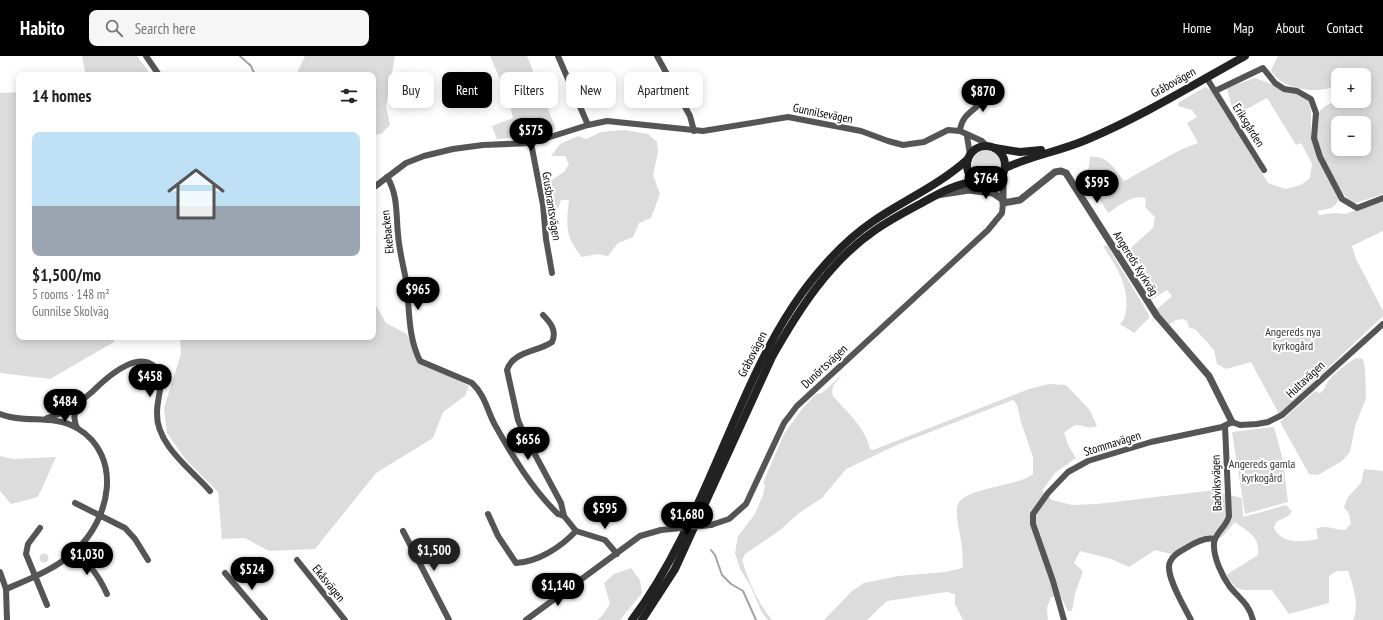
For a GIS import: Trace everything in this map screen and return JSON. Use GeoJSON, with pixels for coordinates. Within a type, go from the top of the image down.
{"type":"FeatureCollection","features":[{"type":"Feature","properties":{"kind":"main road","name":"Gråbovägen"},"geometry":{"type":"LineString","coordinates":[[1004,171],[1022,160],[1085,140],[1138,116],[1245,56]]}},
{"type":"Feature","properties":{"kind":"main road","name":"Gråbovägen"},"geometry":{"type":"LineString","coordinates":[[996,148],[1029,152],[1050,148],[1112,128]]}},
{"type":"Feature","properties":{"kind":"main road"},"geometry":{"type":"LineString","coordinates":[[987,146],[996,148],[1002,155],[1004,171],[998,180],[986,184],[976,181],[969,174],[969,157],[977,148],[987,146]]}},
{"type":"Feature","properties":{"kind":"main road","name":"Gråbovägen"},"geometry":{"type":"LineString","coordinates":[[632,620],[657,583],[675,551],[758,367],[782,324],[802,294],[833,255],[852,237],[872,222],[942,181],[969,157]]}},
{"type":"Feature","properties":{"kind":"main road","name":"Gråbovägen"},"geometry":{"type":"LineString","coordinates":[[642,620],[675,569],[772,357],[801,310],[839,260],[857,244],[889,221],[960,184],[976,181]]}},
{"type":"Feature","properties":{"kind":"street"},"geometry":{"type":"LineString","coordinates":[[146,56],[157,72]]}},
{"type":"Feature","properties":{"kind":"street"},"geometry":{"type":"LineString","coordinates":[[558,56],[588,125]]}},
{"type":"Feature","properties":{"kind":"street"},"geometry":{"type":"LineString","coordinates":[[657,56],[690,116],[694,131]]}},
{"type":"Feature","properties":{"kind":"street"},"geometry":{"type":"LineString","coordinates":[[1215,91],[1263,68],[1275,83],[1284,89],[1297,91],[1311,99],[1316,114],[1314,138],[1318,150],[1342,199],[1357,208],[1383,198]]}},
{"type":"Feature","properties":{"kind":"street","name":"Eriksgården"},"geometry":{"type":"LineString","coordinates":[[1206,78],[1264,170]]}},
{"type":"Feature","properties":{"kind":"street"},"geometry":{"type":"LineString","coordinates":[[985,91],[982,104],[962,120],[960,131],[967,136],[982,141],[987,146]]}},
{"type":"Feature","properties":{"kind":"street","name":"Gunnilsevägen"},"geometry":{"type":"LineString","coordinates":[[376,186],[406,163],[424,156],[453,149],[483,145],[531,143],[588,125],[607,121],[694,131],[734,127],[788,117],[861,132],[888,142],[903,145],[924,142],[948,130],[960,131]]}},
{"type":"Feature","properties":{"kind":"street"},"geometry":{"type":"LineString","coordinates":[[967,136],[969,157]]}},
{"type":"Feature","properties":{"kind":"street","name":"Grusbrantsvägen"},"geometry":{"type":"LineString","coordinates":[[531,143],[543,204],[546,239],[552,273]]}},
{"type":"Feature","properties":{"kind":"street","name":"Dunörtsvägen"},"geometry":{"type":"LineString","coordinates":[[526,620],[640,536],[661,530],[711,525],[729,519],[746,504],[784,423],[797,406],[982,237],[996,222],[1002,214],[1004,171]]}},
{"type":"Feature","properties":{"kind":"street","name":"Angereds Kyrkväg"},"geometry":{"type":"LineString","coordinates":[[1003,201],[1020,200],[1055,172],[1061,171],[1066,173],[1157,316],[1209,376],[1228,424]]}},
{"type":"Feature","properties":{"kind":"street","name":"Ekebacken"},"geometry":{"type":"LineString","coordinates":[[388,177],[396,207],[397,233],[406,278],[409,320],[420,361],[472,383],[485,399],[489,413],[532,485],[558,514],[564,516]]}},
{"type":"Feature","properties":{"kind":"street"},"geometry":{"type":"LineString","coordinates":[[986,184],[993,193],[1003,201]]}},
{"type":"Feature","properties":{"kind":"street"},"geometry":{"type":"LineString","coordinates":[[935,196],[969,190],[993,193]]}},
{"type":"Feature","properties":{"kind":"street"},"geometry":{"type":"LineString","coordinates":[[543,315],[552,327],[554,333],[552,342],[524,353],[509,365],[507,374],[513,389],[517,413],[524,434],[561,503],[564,516],[576,531],[605,540],[617,554]]}},
{"type":"Feature","properties":{"kind":"street","name":"Hultavägen"},"geometry":{"type":"LineString","coordinates":[[1228,424],[1257,424],[1268,422],[1282,415],[1383,324]]}},
{"type":"Feature","properties":{"kind":"street"},"geometry":{"type":"LineString","coordinates":[[0,414],[7,417],[29,420],[47,418],[76,408],[111,374],[124,366],[143,362],[155,367],[162,376],[157,415],[160,429],[174,453],[210,491]]}},
{"type":"Feature","properties":{"kind":"street"},"geometry":{"type":"LineString","coordinates":[[6,589],[35,577],[58,565],[76,551],[90,533],[100,515],[108,493],[106,466],[96,447],[77,428],[74,421],[76,408]]}},
{"type":"Feature","properties":{"kind":"street"},"geometry":{"type":"LineString","coordinates":[[47,418],[77,428]]}},
{"type":"Feature","properties":{"kind":"street","name":"Badviksvägen"},"geometry":{"type":"LineString","coordinates":[[1215,539],[1227,523],[1229,516],[1228,424]]}},
{"type":"Feature","properties":{"kind":"street","name":"Stommavägen"},"geometry":{"type":"LineString","coordinates":[[1064,620],[1053,581],[1033,524],[1033,514],[1048,493],[1068,472],[1088,461],[1151,442],[1228,424]]}},
{"type":"Feature","properties":{"kind":"street"},"geometry":{"type":"LineString","coordinates":[[75,503],[125,528],[135,539],[148,560]]}},
{"type":"Feature","properties":{"kind":"street"},"geometry":{"type":"LineString","coordinates":[[488,514],[498,536],[516,563],[523,563],[547,553],[567,540],[576,531]]}},
{"type":"Feature","properties":{"kind":"street"},"geometry":{"type":"LineString","coordinates":[[40,528],[28,544],[26,554],[47,605]]}},
{"type":"Feature","properties":{"kind":"street"},"geometry":{"type":"LineString","coordinates":[[403,531],[449,620]]}},
{"type":"Feature","properties":{"kind":"street"},"geometry":{"type":"LineString","coordinates":[[1191,620],[1171,578],[1168,566],[1176,553],[1206,539],[1215,539],[1215,553],[1225,579],[1232,589],[1245,601],[1253,620]]}},
{"type":"Feature","properties":{"kind":"street"},"geometry":{"type":"LineString","coordinates":[[76,551],[91,566],[100,579],[107,594]]}},
{"type":"Feature","properties":{"kind":"street","name":"Ekåsvägen"},"geometry":{"type":"LineString","coordinates":[[297,560],[345,620]]}},
{"type":"Feature","properties":{"kind":"street"},"geometry":{"type":"LineString","coordinates":[[0,572],[6,589],[7,620]]}},
{"type":"Feature","properties":{"kind":"street"},"geometry":{"type":"LineString","coordinates":[[226,573],[265,620]]}},
{"type":"Feature","properties":{"kind":"green space"},"geometry":{"type":"Polygon","coordinates":[[[82,56],[137,56],[149,72],[85,72],[82,56]]]}},
{"type":"Feature","properties":{"kind":"green space"},"geometry":{"type":"Polygon","coordinates":[[[305,56],[395,56],[392,72],[388,72],[388,95],[386,106],[390,125],[381,134],[376,135],[376,72],[297,72],[305,56]]]}},
{"type":"Feature","properties":{"kind":"green space"},"geometry":{"type":"Polygon","coordinates":[[[490,56],[527,56],[533,72],[500,72],[500,79],[490,56]]]}},
{"type":"Feature","properties":{"kind":"green space"},"geometry":{"type":"Polygon","coordinates":[[[1278,56],[1383,56],[1383,194],[1353,204],[1346,197],[1331,174],[1316,134],[1316,123],[1319,113],[1325,106],[1331,103],[1331,108],[1371,108],[1371,68],[1331,68],[1331,88],[1317,90],[1308,90],[1290,86],[1282,82],[1271,70],[1278,56]]]}},
{"type":"Feature","properties":{"kind":"green space","name":"Angereds nya kyrkogård"},"geometry":{"type":"Polygon","coordinates":[[[1255,78],[1299,94],[1306,98],[1309,103],[1311,112],[1311,136],[1339,199],[1333,207],[1318,211],[1319,215],[1335,213],[1345,214],[1383,201],[1383,231],[1352,246],[1356,259],[1383,311],[1383,316],[1279,414],[1251,362],[1226,369],[1217,364],[1214,350],[1195,329],[1189,328],[1187,321],[1183,319],[1176,320],[1168,325],[1156,310],[1172,296],[1167,290],[1151,300],[1125,253],[1153,228],[1155,217],[1145,207],[1145,198],[1140,197],[1130,199],[1108,213],[1087,179],[1090,157],[1101,158],[1106,161],[1114,168],[1124,181],[1180,150],[1198,143],[1187,123],[1197,117],[1192,110],[1178,106],[1178,103],[1205,87],[1211,90],[1268,183],[1286,189],[1301,185],[1310,178],[1312,164],[1301,143],[1296,145],[1267,98],[1234,116],[1227,88],[1255,78]]]}},
{"type":"Feature","properties":{"kind":"green space"},"geometry":{"type":"Polygon","coordinates":[[[16,92],[16,340],[114,340],[114,342],[50,379],[0,373],[0,93],[16,92]]]}},
{"type":"Feature","properties":{"kind":"green space"},"geometry":{"type":"Polygon","coordinates":[[[510,108],[548,108],[556,129],[523,137],[497,139],[492,126],[513,118],[510,108]]]}},
{"type":"Feature","properties":{"kind":"green space"},"geometry":{"type":"Polygon","coordinates":[[[625,130],[648,134],[657,142],[658,152],[653,175],[660,194],[651,218],[639,223],[633,237],[618,243],[608,256],[597,254],[582,257],[572,243],[568,230],[567,217],[569,200],[561,200],[558,209],[554,208],[547,193],[553,179],[564,172],[569,164],[565,156],[551,156],[560,144],[578,136],[586,139],[601,132],[625,130]]]}},
{"type":"Feature","properties":{"kind":"green space"},"geometry":{"type":"Polygon","coordinates":[[[987,150],[997,155],[1002,165],[997,175],[987,180],[977,175],[972,165],[977,155],[987,150]]]}},
{"type":"Feature","properties":{"kind":"green space"},"geometry":{"type":"Polygon","coordinates":[[[1107,245],[1148,313],[1149,318],[1134,333],[1120,324],[1124,319],[1126,310],[1126,292],[1117,268],[1103,246],[1107,245]]]}},
{"type":"Feature","properties":{"kind":"green space"},"geometry":{"type":"Polygon","coordinates":[[[376,305],[386,323],[407,334],[418,361],[469,386],[465,396],[443,412],[433,438],[376,473],[315,549],[269,551],[245,538],[222,539],[218,492],[187,461],[167,433],[164,408],[181,354],[180,340],[376,340],[376,305]]]}},
{"type":"Feature","properties":{"kind":"green space"},"geometry":{"type":"Polygon","coordinates":[[[1356,358],[1363,359],[1365,369],[1366,398],[1355,426],[1350,452],[1342,461],[1318,475],[1309,474],[1280,422],[1315,391],[1320,393],[1335,374],[1356,358]]]}},
{"type":"Feature","properties":{"kind":"green space"},"geometry":{"type":"Polygon","coordinates":[[[843,374],[833,386],[833,396],[860,427],[868,441],[870,449],[873,450],[1029,389],[1049,384],[1066,385],[1089,409],[1097,426],[1088,427],[1078,425],[1070,428],[1064,433],[1069,447],[1076,458],[1055,473],[1042,491],[1052,500],[1072,505],[1097,504],[1215,490],[1242,498],[1243,517],[1286,505],[1292,511],[1288,516],[1276,522],[1274,528],[1287,540],[1306,541],[1318,539],[1316,529],[1323,527],[1345,530],[1351,524],[1349,514],[1344,507],[1348,497],[1361,483],[1364,469],[1383,471],[1383,620],[1353,620],[1356,602],[1354,589],[1348,571],[1337,571],[1329,576],[1329,603],[1289,614],[1272,590],[1245,590],[1236,588],[1226,575],[1258,555],[1258,549],[1255,539],[1249,532],[1235,522],[1222,537],[1198,545],[1179,556],[1155,550],[1129,567],[1111,559],[1080,551],[1074,563],[1083,571],[1075,594],[1072,611],[1068,611],[1061,597],[1051,597],[1047,608],[1048,620],[963,620],[955,604],[955,594],[947,592],[887,601],[867,620],[824,620],[852,591],[864,583],[898,576],[945,572],[963,568],[962,543],[957,516],[957,507],[961,500],[968,495],[979,491],[1015,482],[1033,474],[1033,457],[1017,405],[1013,400],[899,444],[846,469],[822,498],[799,513],[779,531],[745,554],[742,560],[758,599],[772,620],[768,620],[762,613],[750,585],[741,571],[735,553],[738,536],[755,514],[763,495],[765,485],[763,483],[784,434],[802,409],[816,394],[822,393],[843,374]]]}},
{"type":"Feature","properties":{"kind":"green space","name":"Angereds gamla kyrkogård"},"geometry":{"type":"Polygon","coordinates":[[[1274,427],[1283,460],[1288,502],[1245,514],[1232,432],[1274,427]]]}},
{"type":"Feature","properties":{"kind":"green space"},"geometry":{"type":"Polygon","coordinates":[[[0,456],[13,459],[56,457],[38,497],[11,504],[0,491],[0,456]]]}},
{"type":"Feature","properties":{"kind":"green space"},"geometry":{"type":"Polygon","coordinates":[[[42,554],[46,554],[48,558],[46,562],[42,562],[40,560],[40,556],[42,554]]]}},
{"type":"Feature","properties":{"kind":"green space"},"geometry":{"type":"Polygon","coordinates":[[[631,568],[640,580],[642,593],[620,620],[597,620],[602,616],[610,604],[604,583],[614,574],[631,568]]]}},
{"type":"Feature","properties":{"kind":"waterway"},"geometry":{"type":"LineString","coordinates":[[240,56],[251,66],[254,72]]}},
{"type":"Feature","properties":{"kind":"waterway"},"geometry":{"type":"LineString","coordinates":[[711,550],[715,555],[722,575],[731,584],[743,591],[756,620]]}}]}
